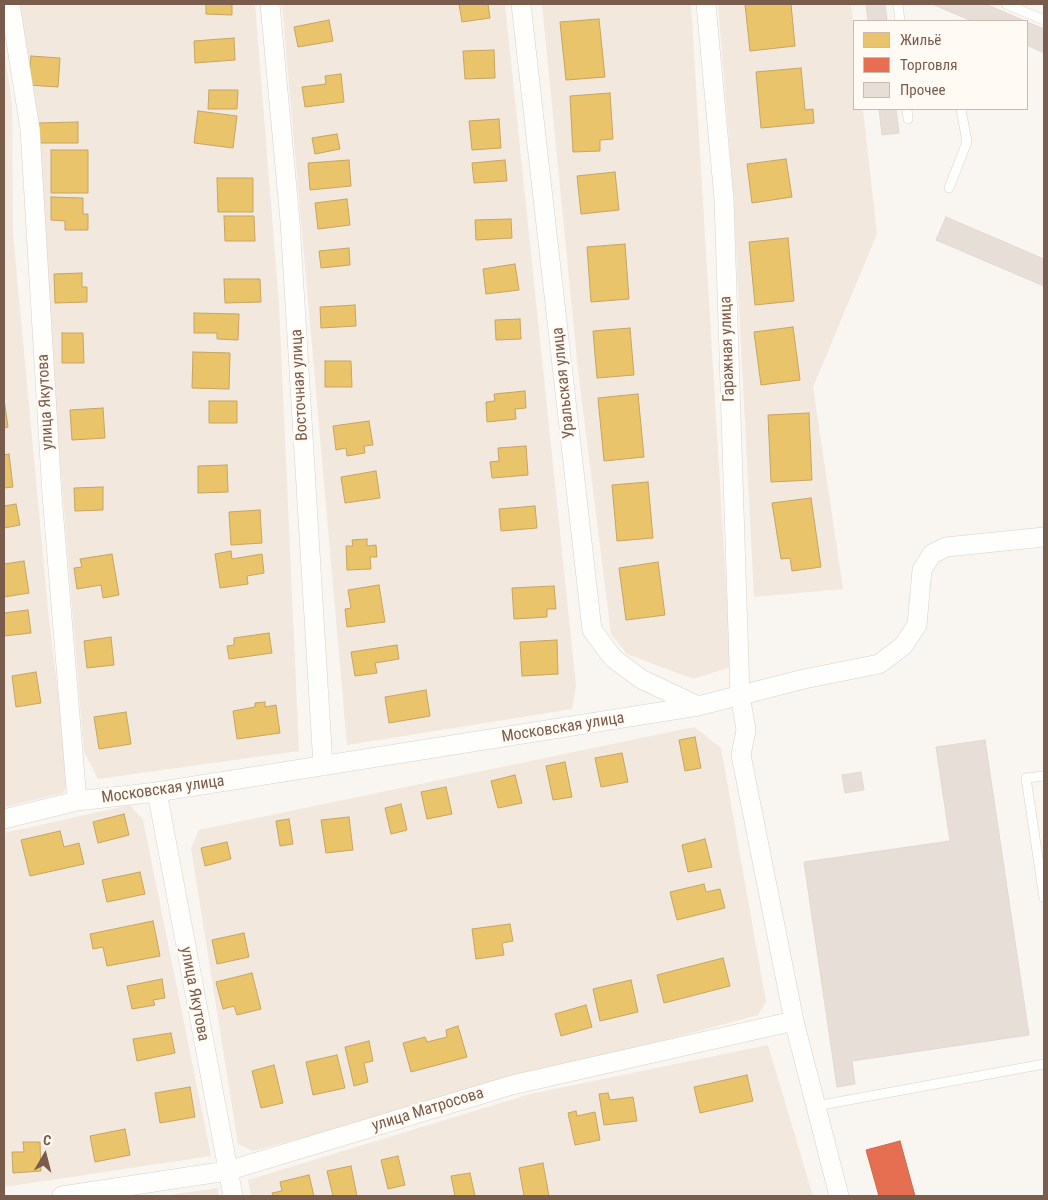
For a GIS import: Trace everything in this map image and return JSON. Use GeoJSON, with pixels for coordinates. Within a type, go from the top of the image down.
{"type":"FeatureCollection","features":[{"type":"Feature","properties":{"kind":"street","name":"улица Якутова"},"geometry":{"type":"LineString","coordinates":[[10,4],[30,129],[52,495],[77,801]]}},
{"type":"Feature","properties":{"kind":"street","name":"Восточная улица"},"geometry":{"type":"LineString","coordinates":[[270,4],[290,221],[323,766]]}},
{"type":"Feature","properties":{"kind":"street","name":"Уральская улица"},"geometry":{"type":"LineString","coordinates":[[521,4],[592,630],[613,658],[641,679],[698,706]]}},
{"type":"Feature","properties":{"kind":"street","name":"Гаражная улица"},"geometry":{"type":"LineString","coordinates":[[706,4],[724,199],[740,695],[746,730],[741,754],[794,1020],[839,1196]]}},
{"type":"Feature","properties":{"kind":"street","name":"Московская улица"},"geometry":{"type":"LineString","coordinates":[[4,819],[77,801],[157,792],[698,706],[804,679],[879,664],[903,646],[917,625],[922,570],[932,554],[946,547],[1044,537]]}},
{"type":"Feature","properties":{"kind":"street","name":"улица Якутова"},"geometry":{"type":"LineString","coordinates":[[157,792],[233,1196]]}},
{"type":"Feature","properties":{"kind":"street","name":"улица Матросова"},"geometry":{"type":"LineString","coordinates":[[62,1196],[227,1171],[512,1085],[794,1020]]}},
{"type":"Feature","properties":{"kind":"lane"},"geometry":{"type":"LineString","coordinates":[[898,4],[900,20]]}},
{"type":"Feature","properties":{"kind":"lane"},"geometry":{"type":"LineString","coordinates":[[1006,4],[1044,20]]}},
{"type":"Feature","properties":{"kind":"lane"},"geometry":{"type":"LineString","coordinates":[[907,110],[908,119]]}},
{"type":"Feature","properties":{"kind":"lane"},"geometry":{"type":"LineString","coordinates":[[949,188],[967,142],[961,110]]}},
{"type":"Feature","properties":{"kind":"lane"},"geometry":{"type":"LineString","coordinates":[[1044,776],[1026,778],[1044,898]]}},
{"type":"Feature","properties":{"kind":"lane"},"geometry":{"type":"LineString","coordinates":[[816,1106],[1044,1064]]}},
{"type":"Feature","properties":{"kind":"shaded area"},"geometry":{"type":"Polygon","coordinates":[[[14,4],[255,4],[279,305],[299,751],[98,779],[84,752],[34,146],[14,4]]]}},
{"type":"Feature","properties":{"kind":"shaded area"},"geometry":{"type":"Polygon","coordinates":[[[282,4],[505,4],[576,686],[572,709],[347,745],[282,4]]]}},
{"type":"Feature","properties":{"kind":"shaded area"},"geometry":{"type":"Polygon","coordinates":[[[542,4],[691,4],[731,667],[693,679],[627,654],[611,634],[578,370],[542,4]]]}},
{"type":"Feature","properties":{"kind":"shaded area"},"geometry":{"type":"Polygon","coordinates":[[[718,4],[851,4],[853,21],[853,110],[863,110],[877,234],[813,387],[843,589],[754,597],[733,190],[718,4]]]}},
{"type":"Feature","properties":{"kind":"shaded area"},"geometry":{"type":"Polygon","coordinates":[[[4,50],[12,104],[13,234],[49,620],[69,781],[63,793],[4,807],[4,50]]]}},
{"type":"Feature","properties":{"kind":"shaded area"},"geometry":{"type":"Polygon","coordinates":[[[694,727],[721,748],[766,1002],[758,1015],[253,1151],[238,1144],[191,848],[199,830],[694,727]]]}},
{"type":"Feature","properties":{"kind":"shaded area"},"geometry":{"type":"Polygon","coordinates":[[[130,805],[143,820],[211,1156],[4,1187],[4,833],[130,805]]]}},
{"type":"Feature","properties":{"kind":"shaded area"},"geometry":{"type":"Polygon","coordinates":[[[768,1045],[813,1196],[251,1196],[248,1180],[530,1094],[768,1045]]]}},
{"type":"Feature","properties":{"kind":"shaded area"},"geometry":{"type":"Polygon","coordinates":[[[217,1188],[219,1196],[162,1196],[217,1188]]]}},
{"type":"Feature","properties":{"kind":"building: Жильё"},"geometry":{"type":"Polygon","coordinates":[[[206,4],[232,4],[232,15],[206,14],[206,4]]]}},
{"type":"Feature","properties":{"kind":"building: Жильё"},"geometry":{"type":"Polygon","coordinates":[[[459,4],[488,4],[490,18],[462,22],[459,4]]]}},
{"type":"Feature","properties":{"kind":"building: Жильё"},"geometry":{"type":"Polygon","coordinates":[[[745,4],[791,4],[795,46],[750,51],[745,4]]]}},
{"type":"Feature","properties":{"kind":"building: Жильё"},"geometry":{"type":"Polygon","coordinates":[[[599,19],[605,77],[566,80],[560,22],[599,19]]]}},
{"type":"Feature","properties":{"kind":"building: Жильё"},"geometry":{"type":"Polygon","coordinates":[[[329,20],[333,41],[298,47],[294,27],[329,20]]]}},
{"type":"Feature","properties":{"kind":"building: Жильё"},"geometry":{"type":"Polygon","coordinates":[[[234,38],[235,60],[195,63],[194,41],[234,38]]]}},
{"type":"Feature","properties":{"kind":"building: Жильё"},"geometry":{"type":"Polygon","coordinates":[[[494,50],[495,78],[465,79],[463,51],[494,50]]]}},
{"type":"Feature","properties":{"kind":"building: Жильё"},"geometry":{"type":"Polygon","coordinates":[[[31,56],[60,58],[58,87],[28,85],[31,56]]]}},
{"type":"Feature","properties":{"kind":"building: Жильё"},"geometry":{"type":"Polygon","coordinates":[[[801,68],[805,110],[813,109],[814,123],[761,128],[756,72],[801,68]]]}},
{"type":"Feature","properties":{"kind":"building: Жильё"},"geometry":{"type":"Polygon","coordinates":[[[341,74],[344,102],[305,107],[302,87],[326,84],[325,76],[341,74]]]}},
{"type":"Feature","properties":{"kind":"building: Жильё"},"geometry":{"type":"Polygon","coordinates":[[[209,90],[238,90],[237,109],[208,109],[209,90]]]}},
{"type":"Feature","properties":{"kind":"building: Жильё"},"geometry":{"type":"Polygon","coordinates":[[[610,93],[613,139],[600,140],[600,151],[573,152],[570,96],[610,93]]]}},
{"type":"Feature","properties":{"kind":"building: Жильё"},"geometry":{"type":"Polygon","coordinates":[[[198,111],[237,116],[233,148],[194,143],[198,111]]]}},
{"type":"Feature","properties":{"kind":"building: Жильё"},"geometry":{"type":"Polygon","coordinates":[[[499,119],[501,148],[472,150],[469,121],[499,119]]]}},
{"type":"Feature","properties":{"kind":"building: Жильё"},"geometry":{"type":"Polygon","coordinates":[[[78,122],[78,143],[38,143],[38,123],[78,122]]]}},
{"type":"Feature","properties":{"kind":"building: Жильё"},"geometry":{"type":"Polygon","coordinates":[[[337,134],[340,149],[315,154],[312,138],[337,134]]]}},
{"type":"Feature","properties":{"kind":"building: Жильё"},"geometry":{"type":"Polygon","coordinates":[[[51,150],[88,150],[88,193],[51,193],[51,150]]]}},
{"type":"Feature","properties":{"kind":"building: Жильё"},"geometry":{"type":"Polygon","coordinates":[[[786,159],[792,197],[752,203],[747,164],[786,159]]]}},
{"type":"Feature","properties":{"kind":"building: Жильё"},"geometry":{"type":"Polygon","coordinates":[[[349,160],[351,186],[310,190],[308,163],[349,160]]]}},
{"type":"Feature","properties":{"kind":"building: Жильё"},"geometry":{"type":"Polygon","coordinates":[[[505,160],[507,181],[474,183],[472,163],[505,160]]]}},
{"type":"Feature","properties":{"kind":"building: Жильё"},"geometry":{"type":"Polygon","coordinates":[[[615,172],[619,210],[581,214],[577,176],[615,172]]]}},
{"type":"Feature","properties":{"kind":"building: Жильё"},"geometry":{"type":"Polygon","coordinates":[[[217,178],[253,178],[253,212],[218,212],[217,178]]]}},
{"type":"Feature","properties":{"kind":"building: Жильё"},"geometry":{"type":"Polygon","coordinates":[[[51,197],[83,198],[83,214],[88,214],[88,230],[65,230],[65,221],[51,220],[51,197]]]}},
{"type":"Feature","properties":{"kind":"building: Жильё"},"geometry":{"type":"Polygon","coordinates":[[[347,199],[350,225],[318,229],[315,203],[347,199]]]}},
{"type":"Feature","properties":{"kind":"building: Жильё"},"geometry":{"type":"Polygon","coordinates":[[[224,216],[254,216],[255,241],[225,241],[224,216]]]}},
{"type":"Feature","properties":{"kind":"building: Жильё"},"geometry":{"type":"Polygon","coordinates":[[[511,219],[512,238],[476,240],[475,220],[511,219]]]}},
{"type":"Feature","properties":{"kind":"building: Жильё"},"geometry":{"type":"Polygon","coordinates":[[[788,238],[794,301],[755,305],[749,242],[788,238]]]}},
{"type":"Feature","properties":{"kind":"building: Жильё"},"geometry":{"type":"Polygon","coordinates":[[[625,244],[629,299],[591,302],[587,247],[625,244]]]}},
{"type":"Feature","properties":{"kind":"building: Жильё"},"geometry":{"type":"Polygon","coordinates":[[[349,248],[350,265],[321,268],[319,251],[349,248]]]}},
{"type":"Feature","properties":{"kind":"building: Жильё"},"geometry":{"type":"Polygon","coordinates":[[[515,264],[519,290],[486,294],[483,269],[515,264]]]}},
{"type":"Feature","properties":{"kind":"building: Жильё"},"geometry":{"type":"Polygon","coordinates":[[[82,273],[82,287],[87,287],[87,302],[55,303],[54,274],[82,273]]]}},
{"type":"Feature","properties":{"kind":"building: Жильё"},"geometry":{"type":"Polygon","coordinates":[[[224,279],[260,279],[261,302],[225,303],[224,279]]]}},
{"type":"Feature","properties":{"kind":"building: Жильё"},"geometry":{"type":"Polygon","coordinates":[[[355,305],[356,326],[321,328],[320,307],[355,305]]]}},
{"type":"Feature","properties":{"kind":"building: Жильё"},"geometry":{"type":"Polygon","coordinates":[[[194,313],[239,314],[238,340],[217,339],[217,333],[194,333],[194,313]]]}},
{"type":"Feature","properties":{"kind":"building: Жильё"},"geometry":{"type":"Polygon","coordinates":[[[520,319],[521,339],[496,340],[495,320],[520,319]]]}},
{"type":"Feature","properties":{"kind":"building: Жильё"},"geometry":{"type":"Polygon","coordinates":[[[793,327],[800,380],[761,385],[754,332],[793,327]]]}},
{"type":"Feature","properties":{"kind":"building: Жильё"},"geometry":{"type":"Polygon","coordinates":[[[630,328],[634,375],[597,378],[593,331],[630,328]]]}},
{"type":"Feature","properties":{"kind":"building: Жильё"},"geometry":{"type":"Polygon","coordinates":[[[62,333],[83,333],[84,363],[62,363],[62,333]]]}},
{"type":"Feature","properties":{"kind":"building: Жильё"},"geometry":{"type":"Polygon","coordinates":[[[193,352],[230,353],[229,389],[192,388],[193,352]]]}},
{"type":"Feature","properties":{"kind":"building: Жильё"},"geometry":{"type":"Polygon","coordinates":[[[325,361],[351,361],[352,387],[325,387],[325,361]]]}},
{"type":"Feature","properties":{"kind":"building: Жильё"},"geometry":{"type":"Polygon","coordinates":[[[525,391],[526,408],[515,409],[516,419],[487,422],[486,402],[495,401],[494,394],[525,391]]]}},
{"type":"Feature","properties":{"kind":"building: Жильё"},"geometry":{"type":"Polygon","coordinates":[[[638,394],[644,457],[604,461],[598,398],[638,394]]]}},
{"type":"Feature","properties":{"kind":"building: Жильё"},"geometry":{"type":"Polygon","coordinates":[[[4,399],[8,427],[4,428],[4,399]]]}},
{"type":"Feature","properties":{"kind":"building: Жильё"},"geometry":{"type":"Polygon","coordinates":[[[209,401],[237,401],[237,423],[209,423],[209,401]]]}},
{"type":"Feature","properties":{"kind":"building: Жильё"},"geometry":{"type":"Polygon","coordinates":[[[103,408],[105,438],[72,440],[70,410],[103,408]]]}},
{"type":"Feature","properties":{"kind":"building: Жильё"},"geometry":{"type":"Polygon","coordinates":[[[809,413],[812,480],[771,482],[768,415],[809,413]]]}},
{"type":"Feature","properties":{"kind":"building: Жильё"},"geometry":{"type":"Polygon","coordinates":[[[369,421],[373,445],[364,446],[365,453],[347,456],[346,448],[336,450],[333,426],[369,421]]]}},
{"type":"Feature","properties":{"kind":"building: Жильё"},"geometry":{"type":"Polygon","coordinates":[[[526,446],[528,475],[492,478],[490,462],[499,461],[498,448],[526,446]]]}},
{"type":"Feature","properties":{"kind":"building: Жильё"},"geometry":{"type":"Polygon","coordinates":[[[9,454],[13,487],[4,488],[4,455],[9,454]]]}},
{"type":"Feature","properties":{"kind":"building: Жильё"},"geometry":{"type":"Polygon","coordinates":[[[227,465],[228,492],[198,493],[198,466],[227,465]]]}},
{"type":"Feature","properties":{"kind":"building: Жильё"},"geometry":{"type":"Polygon","coordinates":[[[376,471],[380,498],[345,503],[341,477],[376,471]]]}},
{"type":"Feature","properties":{"kind":"building: Жильё"},"geometry":{"type":"Polygon","coordinates":[[[648,482],[653,538],[617,541],[612,485],[648,482]]]}},
{"type":"Feature","properties":{"kind":"building: Жильё"},"geometry":{"type":"Polygon","coordinates":[[[103,487],[103,510],[75,511],[74,488],[103,487]]]}},
{"type":"Feature","properties":{"kind":"building: Жильё"},"geometry":{"type":"Polygon","coordinates":[[[811,498],[821,567],[792,571],[790,558],[781,559],[772,503],[811,498]]]}},
{"type":"Feature","properties":{"kind":"building: Жильё"},"geometry":{"type":"Polygon","coordinates":[[[16,504],[20,525],[4,528],[4,506],[16,504]]]}},
{"type":"Feature","properties":{"kind":"building: Жильё"},"geometry":{"type":"Polygon","coordinates":[[[535,506],[537,528],[501,531],[499,509],[535,506]]]}},
{"type":"Feature","properties":{"kind":"building: Жильё"},"geometry":{"type":"Polygon","coordinates":[[[260,510],[262,543],[231,545],[229,512],[260,510]]]}},
{"type":"Feature","properties":{"kind":"building: Жильё"},"geometry":{"type":"Polygon","coordinates":[[[367,539],[367,546],[376,545],[377,557],[370,557],[371,569],[347,570],[346,546],[353,546],[352,540],[367,539]]]}},
{"type":"Feature","properties":{"kind":"building: Жильё"},"geometry":{"type":"Polygon","coordinates":[[[231,551],[232,559],[262,554],[264,573],[247,576],[248,584],[220,588],[215,554],[231,551]]]}},
{"type":"Feature","properties":{"kind":"building: Жильё"},"geometry":{"type":"Polygon","coordinates":[[[112,554],[119,595],[103,598],[101,585],[77,589],[74,568],[82,567],[80,559],[112,554]]]}},
{"type":"Feature","properties":{"kind":"building: Жильё"},"geometry":{"type":"Polygon","coordinates":[[[24,561],[29,593],[4,597],[4,564],[24,561]]]}},
{"type":"Feature","properties":{"kind":"building: Жильё"},"geometry":{"type":"Polygon","coordinates":[[[658,562],[665,615],[626,620],[619,568],[658,562]]]}},
{"type":"Feature","properties":{"kind":"building: Жильё"},"geometry":{"type":"Polygon","coordinates":[[[379,585],[385,622],[347,627],[345,609],[351,608],[348,590],[379,585]]]}},
{"type":"Feature","properties":{"kind":"building: Жильё"},"geometry":{"type":"Polygon","coordinates":[[[554,586],[556,609],[547,609],[547,617],[514,619],[512,588],[554,586]]]}},
{"type":"Feature","properties":{"kind":"building: Жильё"},"geometry":{"type":"Polygon","coordinates":[[[28,610],[31,633],[4,636],[4,613],[28,610]]]}},
{"type":"Feature","properties":{"kind":"building: Жильё"},"geometry":{"type":"Polygon","coordinates":[[[269,633],[272,653],[229,659],[227,646],[234,645],[234,638],[269,633]]]}},
{"type":"Feature","properties":{"kind":"building: Жильё"},"geometry":{"type":"Polygon","coordinates":[[[111,637],[114,665],[87,668],[84,641],[111,637]]]}},
{"type":"Feature","properties":{"kind":"building: Жильё"},"geometry":{"type":"Polygon","coordinates":[[[557,640],[558,674],[522,676],[520,642],[557,640]]]}},
{"type":"Feature","properties":{"kind":"building: Жильё"},"geometry":{"type":"Polygon","coordinates":[[[397,645],[399,659],[375,663],[377,673],[355,676],[351,652],[397,645]]]}},
{"type":"Feature","properties":{"kind":"building: Жильё"},"geometry":{"type":"Polygon","coordinates":[[[36,672],[41,703],[16,707],[12,676],[36,672]]]}},
{"type":"Feature","properties":{"kind":"building: Жильё"},"geometry":{"type":"Polygon","coordinates":[[[426,690],[430,716],[389,723],[385,697],[426,690]]]}},
{"type":"Feature","properties":{"kind":"building: Жильё"},"geometry":{"type":"Polygon","coordinates":[[[265,702],[265,707],[276,705],[280,733],[237,739],[233,711],[255,707],[255,703],[265,702]]]}},
{"type":"Feature","properties":{"kind":"building: Жильё"},"geometry":{"type":"Polygon","coordinates":[[[126,712],[131,744],[99,749],[94,717],[126,712]]]}},
{"type":"Feature","properties":{"kind":"building: Жильё"},"geometry":{"type":"Polygon","coordinates":[[[695,737],[701,768],[685,771],[679,740],[695,737]]]}},
{"type":"Feature","properties":{"kind":"building: Жильё"},"geometry":{"type":"Polygon","coordinates":[[[622,753],[628,782],[601,787],[595,758],[622,753]]]}},
{"type":"Feature","properties":{"kind":"building: Жильё"},"geometry":{"type":"Polygon","coordinates":[[[565,762],[572,797],[553,800],[546,766],[565,762]]]}},
{"type":"Feature","properties":{"kind":"building: Жильё"},"geometry":{"type":"Polygon","coordinates":[[[515,775],[522,803],[498,808],[491,781],[515,775]]]}},
{"type":"Feature","properties":{"kind":"building: Жильё"},"geometry":{"type":"Polygon","coordinates":[[[446,787],[452,814],[427,819],[421,792],[446,787]]]}},
{"type":"Feature","properties":{"kind":"building: Жильё"},"geometry":{"type":"Polygon","coordinates":[[[401,804],[407,830],[391,834],[385,808],[401,804]]]}},
{"type":"Feature","properties":{"kind":"building: Жильё"},"geometry":{"type":"Polygon","coordinates":[[[124,814],[129,835],[98,843],[93,822],[124,814]]]}},
{"type":"Feature","properties":{"kind":"building: Жильё"},"geometry":{"type":"Polygon","coordinates":[[[349,817],[353,850],[326,853],[321,820],[349,817]]]}},
{"type":"Feature","properties":{"kind":"building: Жильё"},"geometry":{"type":"Polygon","coordinates":[[[289,819],[293,844],[280,846],[276,821],[289,819]]]}},
{"type":"Feature","properties":{"kind":"building: Жильё"},"geometry":{"type":"Polygon","coordinates":[[[60,831],[64,847],[79,843],[84,864],[30,876],[21,840],[60,831]]]}},
{"type":"Feature","properties":{"kind":"building: Жильё"},"geometry":{"type":"Polygon","coordinates":[[[705,839],[712,867],[688,872],[682,845],[705,839]]]}},
{"type":"Feature","properties":{"kind":"building: Жильё"},"geometry":{"type":"Polygon","coordinates":[[[227,842],[231,859],[205,866],[201,848],[227,842]]]}},
{"type":"Feature","properties":{"kind":"building: Жильё"},"geometry":{"type":"Polygon","coordinates":[[[140,872],[145,894],[107,902],[102,880],[140,872]]]}},
{"type":"Feature","properties":{"kind":"building: Жильё"},"geometry":{"type":"Polygon","coordinates":[[[704,884],[706,892],[720,889],[725,908],[677,920],[670,892],[704,884]]]}},
{"type":"Feature","properties":{"kind":"building: Жильё"},"geometry":{"type":"Polygon","coordinates":[[[153,921],[160,956],[107,966],[103,947],[93,949],[90,934],[153,921]]]}},
{"type":"Feature","properties":{"kind":"building: Жильё"},"geometry":{"type":"Polygon","coordinates":[[[510,924],[513,941],[502,943],[504,955],[476,959],[472,929],[510,924]]]}},
{"type":"Feature","properties":{"kind":"building: Жильё"},"geometry":{"type":"Polygon","coordinates":[[[244,933],[249,957],[217,964],[212,940],[244,933]]]}},
{"type":"Feature","properties":{"kind":"building: Жильё"},"geometry":{"type":"Polygon","coordinates":[[[723,958],[730,986],[664,1003],[657,975],[723,958]]]}},
{"type":"Feature","properties":{"kind":"building: Жильё"},"geometry":{"type":"Polygon","coordinates":[[[252,973],[261,1009],[237,1015],[234,1006],[223,1009],[216,982],[252,973]]]}},
{"type":"Feature","properties":{"kind":"building: Жильё"},"geometry":{"type":"Polygon","coordinates":[[[162,979],[165,998],[153,1000],[155,1005],[132,1009],[127,986],[162,979]]]}},
{"type":"Feature","properties":{"kind":"building: Жильё"},"geometry":{"type":"Polygon","coordinates":[[[631,980],[638,1012],[600,1021],[593,989],[631,980]]]}},
{"type":"Feature","properties":{"kind":"building: Жильё"},"geometry":{"type":"Polygon","coordinates":[[[586,1005],[592,1027],[561,1036],[555,1014],[586,1005]]]}},
{"type":"Feature","properties":{"kind":"building: Жильё"},"geometry":{"type":"Polygon","coordinates":[[[458,1026],[467,1057],[411,1072],[403,1043],[425,1037],[427,1042],[447,1037],[446,1030],[458,1026]]]}},
{"type":"Feature","properties":{"kind":"building: Жильё"},"geometry":{"type":"Polygon","coordinates":[[[171,1033],[175,1053],[137,1061],[133,1039],[171,1033]]]}},
{"type":"Feature","properties":{"kind":"building: Жильё"},"geometry":{"type":"Polygon","coordinates":[[[369,1041],[373,1061],[364,1063],[368,1082],[354,1086],[345,1047],[369,1041]]]}},
{"type":"Feature","properties":{"kind":"building: Жильё"},"geometry":{"type":"Polygon","coordinates":[[[337,1055],[345,1088],[313,1095],[306,1062],[337,1055]]]}},
{"type":"Feature","properties":{"kind":"building: Жильё"},"geometry":{"type":"Polygon","coordinates":[[[274,1065],[283,1103],[261,1108],[252,1071],[274,1065]]]}},
{"type":"Feature","properties":{"kind":"building: Жильё"},"geometry":{"type":"Polygon","coordinates":[[[747,1075],[753,1101],[700,1113],[694,1087],[747,1075]]]}},
{"type":"Feature","properties":{"kind":"building: Жильё"},"geometry":{"type":"Polygon","coordinates":[[[190,1087],[195,1117],[160,1123],[155,1093],[190,1087]]]}},
{"type":"Feature","properties":{"kind":"building: Жильё"},"geometry":{"type":"Polygon","coordinates":[[[608,1093],[610,1100],[633,1097],[637,1121],[604,1125],[599,1094],[608,1093]]]}},
{"type":"Feature","properties":{"kind":"building: Жильё"},"geometry":{"type":"Polygon","coordinates":[[[576,1111],[577,1116],[595,1112],[600,1140],[575,1145],[568,1113],[576,1111]]]}},
{"type":"Feature","properties":{"kind":"building: Жильё"},"geometry":{"type":"Polygon","coordinates":[[[125,1129],[130,1155],[95,1162],[90,1136],[125,1129]]]}},
{"type":"Feature","properties":{"kind":"building: Жильё"},"geometry":{"type":"Polygon","coordinates":[[[23,1142],[40,1142],[41,1171],[13,1173],[12,1152],[24,1152],[23,1142]]]}},
{"type":"Feature","properties":{"kind":"building: Жильё"},"geometry":{"type":"Polygon","coordinates":[[[398,1156],[405,1185],[388,1189],[381,1160],[398,1156]]]}},
{"type":"Feature","properties":{"kind":"building: Жильё"},"geometry":{"type":"Polygon","coordinates":[[[543,1163],[549,1196],[524,1196],[519,1168],[543,1163]]]}},
{"type":"Feature","properties":{"kind":"building: Жильё"},"geometry":{"type":"Polygon","coordinates":[[[351,1166],[357,1196],[333,1196],[327,1171],[351,1166]]]}},
{"type":"Feature","properties":{"kind":"building: Жильё"},"geometry":{"type":"Polygon","coordinates":[[[470,1173],[475,1196],[455,1196],[451,1176],[470,1173]]]}},
{"type":"Feature","properties":{"kind":"building: Жильё"},"geometry":{"type":"Polygon","coordinates":[[[309,1175],[314,1196],[273,1196],[272,1193],[282,1191],[280,1182],[309,1175]]]}},
{"type":"Feature","properties":{"kind":"building: Торговля"},"geometry":{"type":"Polygon","coordinates":[[[900,1141],[915,1196],[879,1196],[866,1150],[900,1141]]]}},
{"type":"Feature","properties":{"kind":"building: Прочее"},"geometry":{"type":"Polygon","coordinates":[[[866,4],[885,4],[887,20],[868,20],[866,4]]]}},
{"type":"Feature","properties":{"kind":"building: Прочее"},"geometry":{"type":"Polygon","coordinates":[[[932,4],[985,4],[1023,20],[970,20],[932,4]]]}},
{"type":"Feature","properties":{"kind":"building: Прочее"},"geometry":{"type":"Polygon","coordinates":[[[1028,22],[1044,29],[1044,53],[1028,45],[1028,22]]]}},
{"type":"Feature","properties":{"kind":"building: Прочее"},"geometry":{"type":"Polygon","coordinates":[[[879,110],[896,110],[899,133],[882,135],[879,110]]]}},
{"type":"Feature","properties":{"kind":"building: Прочее"},"geometry":{"type":"Polygon","coordinates":[[[946,217],[1044,259],[1044,286],[936,240],[946,217]]]}},
{"type":"Feature","properties":{"kind":"building: Прочее"},"geometry":{"type":"Polygon","coordinates":[[[985,740],[1029,1035],[852,1061],[855,1084],[837,1087],[804,862],[950,841],[936,747],[985,740]]]}},
{"type":"Feature","properties":{"kind":"building: Прочее"},"geometry":{"type":"Polygon","coordinates":[[[861,772],[864,790],[845,793],[842,775],[861,772]]]}}]}
